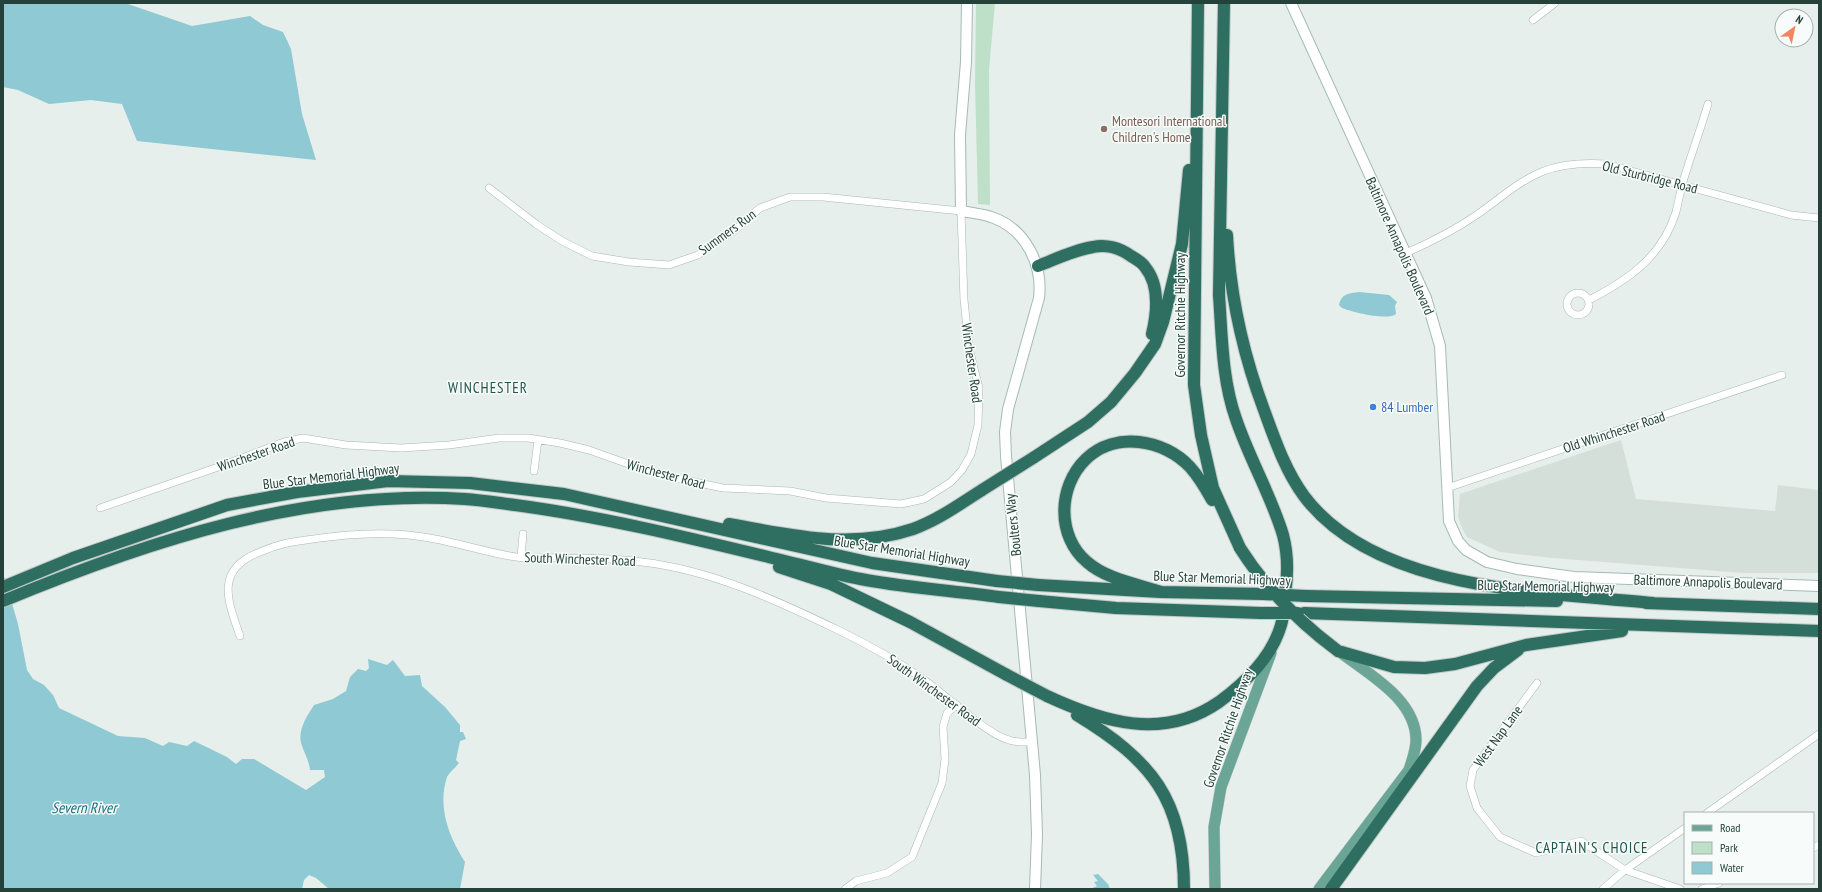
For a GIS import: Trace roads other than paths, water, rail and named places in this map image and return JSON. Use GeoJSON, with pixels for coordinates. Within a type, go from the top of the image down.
{"type":"FeatureCollection","features":[{"type":"Feature","properties":{"kind":"highway","name":"Governor Ritchie Highway"},"geometry":{"type":"LineString","coordinates":[[1198,3],[1194,385],[1201,435],[1213,488],[1240,548],[1256,572],[1269,588],[1310,629],[1338,650],[1394,667],[1425,668],[1455,664],[1526,645],[1604,633],[1665,627]]}},
{"type":"Feature","properties":{"kind":"highway","name":"Governor Ritchie Highway"},"geometry":{"type":"LineString","coordinates":[[1224,3],[1218,295],[1227,384],[1235,419],[1283,536],[1287,580],[1282,624],[1279,632]]}},
{"type":"Feature","properties":{"kind":"highway"},"geometry":{"type":"LineString","coordinates":[[564,494],[812,539],[846,540],[882,537],[914,529],[943,515],[1033,458],[1088,422],[1111,402],[1135,373],[1155,344],[1164,322],[1182,244],[1196,83]]}},
{"type":"Feature","properties":{"kind":"highway"},"geometry":{"type":"LineString","coordinates":[[1222,139],[1227,239],[1234,299],[1241,333],[1259,396],[1273,434],[1286,466],[1305,496],[1330,522],[1351,540],[1379,555],[1404,565],[1452,578],[1512,589],[1653,603]]}},
{"type":"Feature","properties":{"kind":"highway"},"geometry":{"type":"LineString","coordinates":[[1038,266],[1094,246],[1109,246],[1124,251],[1145,266],[1151,276],[1156,299],[1156,319],[1151,338],[1135,373]]}},
{"type":"Feature","properties":{"kind":"highway"},"geometry":{"type":"LineString","coordinates":[[1160,592],[1106,573],[1088,563],[1074,549],[1066,531],[1064,511],[1066,494],[1074,476],[1086,459],[1104,447],[1129,441],[1149,443],[1172,452],[1190,467],[1203,484],[1240,548]]}},
{"type":"Feature","properties":{"kind":"highway","name":"Blue Star Memorial Highway"},"geometry":{"type":"LineString","coordinates":[[3,586],[73,558],[227,505],[297,492],[388,481],[470,482],[564,494],[872,563],[997,581],[1038,585],[1160,592],[1653,603],[1819,609]]}},
{"type":"Feature","properties":{"kind":"highway","name":"Blue Star Memorial Highway"},"geometry":{"type":"LineString","coordinates":[[3,601],[78,570],[168,540],[230,523],[308,508],[383,498],[465,499],[560,511],[867,580],[1039,601],[1116,608],[1819,631]]}},
{"type":"Feature","properties":{"kind":"highway"},"geometry":{"type":"LineString","coordinates":[[720,546],[831,584],[910,622],[1047,696],[1078,710],[1124,723],[1150,724],[1172,722],[1194,716],[1210,708],[1243,684],[1268,652],[1279,632]]}},
{"type":"Feature","properties":{"kind":"highway"},"geometry":{"type":"LineString","coordinates":[[1331,889],[1477,686],[1494,668],[1526,645]]}},
{"type":"Feature","properties":{"kind":"highway"},"geometry":{"type":"LineString","coordinates":[[1047,696],[1105,732],[1124,746],[1154,778],[1172,811],[1181,838],[1184,865],[1184,889]]}},
{"type":"Feature","properties":{"kind":"main road","name":"Governor Ritchie Highway"},"geometry":{"type":"LineString","coordinates":[[1215,889],[1214,827],[1221,787],[1279,632]]}},
{"type":"Feature","properties":{"kind":"main road"},"geometry":{"type":"LineString","coordinates":[[1319,889],[1409,770],[1415,754],[1416,740],[1414,725],[1407,710],[1387,689],[1338,650]]}},
{"type":"Feature","properties":{"kind":"street","name":"Winchester Road"},"geometry":{"type":"LineString","coordinates":[[100,508],[221,466],[278,444],[303,438],[346,445],[401,448],[449,445],[499,438],[538,440],[589,450],[634,466],[685,480],[723,488],[790,491],[826,498],[902,504],[924,499],[951,482],[962,470],[971,454],[978,425],[979,388],[969,348],[964,300],[961,211],[960,135],[966,62],[967,3]]}},
{"type":"Feature","properties":{"kind":"street","name":"Baltimore Annapolis Boulevard"},"geometry":{"type":"LineString","coordinates":[[1291,3],[1426,298],[1440,346],[1449,521],[1458,541],[1476,557],[1500,565],[1574,577],[1819,586]]}},
{"type":"Feature","properties":{"kind":"street"},"geometry":{"type":"LineString","coordinates":[[1534,20],[1555,3]]}},
{"type":"Feature","properties":{"kind":"street"},"geometry":{"type":"LineString","coordinates":[[1589,300],[1628,278],[1650,258],[1668,231],[1675,213],[1682,185],[1708,104]]}},
{"type":"Feature","properties":{"kind":"street","name":"Old Sturbridge Road"},"geometry":{"type":"LineString","coordinates":[[1406,253],[1441,237],[1478,214],[1523,180],[1549,169],[1586,163],[1606,164],[1791,215],[1819,218]]}},
{"type":"Feature","properties":{"kind":"street","name":"Summers Run"},"geometry":{"type":"LineString","coordinates":[[489,188],[536,224],[562,241],[592,256],[628,262],[669,265],[698,255],[736,229],[760,208],[790,197],[830,198],[961,211]]}},
{"type":"Feature","properties":{"kind":"street","name":"Boulters Way"},"geometry":{"type":"LineString","coordinates":[[961,211],[994,218],[1006,224],[1023,240],[1038,266],[1040,280],[1039,298],[1008,409],[1005,432],[1032,742],[1037,834],[1035,889]]}},
{"type":"Feature","properties":{"kind":"street","name":"Old Whinchester Road"},"geometry":{"type":"LineString","coordinates":[[1447,488],[1782,374]]}},
{"type":"Feature","properties":{"kind":"street"},"geometry":{"type":"LineString","coordinates":[[534,471],[538,440]]}},
{"type":"Feature","properties":{"kind":"street","name":"South Winchester Road"},"geometry":{"type":"LineString","coordinates":[[240,636],[230,608],[228,586],[231,572],[247,557],[279,544],[358,534],[400,535],[433,538],[521,557],[607,558],[644,562],[691,572],[751,590],[835,628],[886,655],[984,726],[1007,740],[1032,742]]}},
{"type":"Feature","properties":{"kind":"street"},"geometry":{"type":"LineString","coordinates":[[521,557],[523,534]]}},
{"type":"Feature","properties":{"kind":"street","name":"West Nap Lane"},"geometry":{"type":"LineString","coordinates":[[1537,683],[1473,770],[1470,786],[1477,808],[1500,837],[1536,853],[1582,841],[1625,870],[1680,889]]}},
{"type":"Feature","properties":{"kind":"street"},"geometry":{"type":"LineString","coordinates":[[845,889],[856,881],[887,873],[912,856],[942,783],[945,759],[943,727],[947,713],[957,705]]}},
{"type":"Feature","properties":{"kind":"street"},"geometry":{"type":"LineString","coordinates":[[1708,812],[1819,734]]}},
{"type":"Feature","properties":{"kind":"street"},"geometry":{"type":"LineString","coordinates":[[1603,889],[1625,870],[1684,829]]}},
{"type":"Feature","properties":{"kind":"street"},"geometry":{"type":"LineString","coordinates":[[1702,889],[1716,884]]}},
{"type":"Feature","properties":{"kind":"water"},"geometry":{"type":"Polygon","coordinates":[[[3,3],[125,3],[192,26],[250,16],[263,25],[283,32],[291,49],[302,114],[316,160],[137,141],[122,104],[91,100],[49,104],[18,90],[3,87],[3,3]]]}},
{"type":"Feature","properties":{"kind":"water"},"geometry":{"type":"Polygon","coordinates":[[[1359,292],[1389,295],[1397,302],[1395,306],[1396,314],[1386,317],[1361,314],[1342,308],[1339,305],[1344,296],[1359,292]]]}},
{"type":"Feature","properties":{"kind":"water","name":"Severn River"},"geometry":{"type":"Polygon","coordinates":[[[3,573],[18,624],[27,670],[33,679],[44,685],[53,695],[59,708],[118,736],[145,738],[163,746],[169,742],[187,746],[194,741],[227,757],[236,764],[242,759],[254,759],[306,790],[325,777],[324,770],[310,770],[300,738],[306,718],[314,705],[333,699],[346,691],[350,677],[358,669],[366,671],[369,668],[368,659],[387,665],[393,660],[405,676],[420,675],[422,686],[445,707],[460,725],[460,732],[463,732],[466,739],[460,741],[456,760],[459,763],[447,777],[443,799],[446,821],[454,842],[465,862],[460,889],[329,889],[316,878],[309,875],[304,880],[302,889],[3,889],[3,573]]]}},
{"type":"Feature","properties":{"kind":"water"},"geometry":{"type":"Polygon","coordinates":[[[1098,874],[1108,884],[1110,889],[1090,889],[1097,886],[1094,882],[1098,881],[1093,875],[1098,874]]]}},
{"type":"Feature","properties":{"kind":"place","name":"Montesori International Children's Home"},"geometry":{"type":"Point","coordinates":[1104,129]}},
{"type":"Feature","properties":{"kind":"place","name":"84 Lumber"},"geometry":{"type":"Point","coordinates":[1373,407]}},
{"type":"Feature","properties":{"kind":"district","name":"WINCHESTER"},"geometry":{"type":"Point","coordinates":[488,388]}},
{"type":"Feature","properties":{"kind":"district","name":"CAPTAIN'S CHOICE"},"geometry":{"type":"Point","coordinates":[1592,848]}}]}
